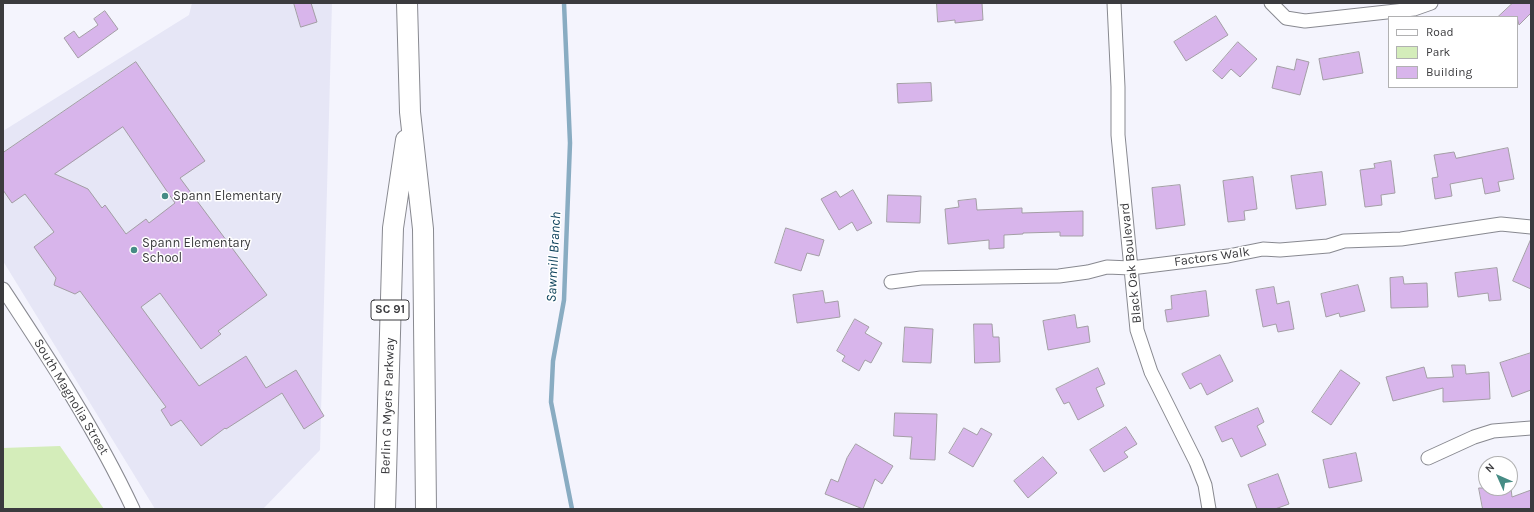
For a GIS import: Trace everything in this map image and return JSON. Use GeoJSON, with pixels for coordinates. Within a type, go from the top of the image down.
{"type":"FeatureCollection","features":[{"type":"Feature","properties":{"kind":"main road","name":"Berlin G Myers Parkway"},"geometry":{"type":"LineString","coordinates":[[407,3],[410,112],[422,229],[426,509]]}},
{"type":"Feature","properties":{"kind":"main road","name":"Berlin G Myers Parkway"},"geometry":{"type":"LineString","coordinates":[[385,509],[393,228],[410,112]]}},
{"type":"Feature","properties":{"kind":"street","name":"Black Oak Boulevard"},"geometry":{"type":"LineString","coordinates":[[1114,3],[1118,87],[1118,135],[1137,330],[1143,350],[1161,394],[1196,462],[1205,485],[1209,509]]}},
{"type":"Feature","properties":{"kind":"street"},"geometry":{"type":"LineString","coordinates":[[1271,3],[1286,18],[1304,21],[1400,11],[1431,3]]}},
{"type":"Feature","properties":{"kind":"street","name":"Factors Walk"},"geometry":{"type":"LineString","coordinates":[[892,282],[921,278],[1059,276],[1088,272],[1107,267],[1131,268],[1228,256],[1263,249],[1280,250],[1328,246],[1344,241],[1400,239],[1501,224],[1531,227]]}},
{"type":"Feature","properties":{"kind":"street","name":"South Magnolia Street"},"geometry":{"type":"LineString","coordinates":[[3,289],[64,383],[103,449],[133,509]]}},
{"type":"Feature","properties":{"kind":"street"},"geometry":{"type":"LineString","coordinates":[[1428,458],[1474,437],[1492,431],[1531,428]]}},
{"type":"Feature","properties":{"kind":"shaded area","name":"Spann Elementary"},"geometry":{"type":"Polygon","coordinates":[[[192,3],[332,3],[320,450],[263,509],[155,509],[3,261],[3,131],[189,15],[192,3]]]}},
{"type":"Feature","properties":{"kind":"green space"},"geometry":{"type":"Polygon","coordinates":[[[60,446],[104,509],[3,509],[3,448],[60,446]]]}},
{"type":"Feature","properties":{"kind":"building"},"geometry":{"type":"Polygon","coordinates":[[[294,3],[311,3],[317,22],[301,27],[294,3]]]}},
{"type":"Feature","properties":{"kind":"building"},"geometry":{"type":"Polygon","coordinates":[[[937,3],[982,3],[983,20],[955,23],[955,20],[938,22],[937,3]]]}},
{"type":"Feature","properties":{"kind":"building"},"geometry":{"type":"Polygon","coordinates":[[[1513,3],[1531,3],[1531,13],[1519,25],[1518,16],[1499,16],[1513,3]]]}},
{"type":"Feature","properties":{"kind":"building"},"geometry":{"type":"Polygon","coordinates":[[[105,11],[118,29],[78,58],[64,38],[74,31],[79,38],[98,25],[94,19],[105,11]]]}},
{"type":"Feature","properties":{"kind":"building"},"geometry":{"type":"Polygon","coordinates":[[[1216,16],[1228,35],[1186,61],[1174,42],[1216,16]]]}},
{"type":"Feature","properties":{"kind":"building"},"geometry":{"type":"Polygon","coordinates":[[[1238,42],[1257,59],[1240,77],[1231,69],[1222,79],[1213,71],[1238,42]]]}},
{"type":"Feature","properties":{"kind":"building"},"geometry":{"type":"Polygon","coordinates":[[[1359,52],[1363,73],[1323,80],[1319,59],[1359,52]]]}},
{"type":"Feature","properties":{"kind":"building"},"geometry":{"type":"Polygon","coordinates":[[[1297,59],[1309,62],[1300,95],[1272,88],[1277,66],[1294,70],[1297,59]]]}},
{"type":"Feature","properties":{"kind":"building"},"geometry":{"type":"Polygon","coordinates":[[[136,62],[205,161],[180,178],[267,295],[218,331],[221,334],[201,349],[160,293],[141,307],[199,386],[246,356],[266,388],[296,370],[324,416],[304,429],[282,393],[226,429],[225,428],[201,446],[181,420],[171,426],[161,410],[166,407],[80,291],[75,294],[54,285],[56,278],[34,247],[54,232],[25,194],[12,203],[3,190],[3,153],[136,62]],[[123,127],[55,174],[88,189],[102,208],[105,205],[126,234],[146,219],[149,223],[175,203],[123,127]]]}},
{"type":"Feature","properties":{"kind":"building"},"geometry":{"type":"Polygon","coordinates":[[[931,83],[932,101],[898,103],[897,84],[931,83]]]}},
{"type":"Feature","properties":{"kind":"building"},"geometry":{"type":"Polygon","coordinates":[[[1508,148],[1514,179],[1498,182],[1500,191],[1485,194],[1482,178],[1450,184],[1452,196],[1435,199],[1432,178],[1438,177],[1434,155],[1454,152],[1456,158],[1508,148]]]}},
{"type":"Feature","properties":{"kind":"building"},"geometry":{"type":"Polygon","coordinates":[[[1391,161],[1395,193],[1381,195],[1382,205],[1365,207],[1360,170],[1375,168],[1374,164],[1391,161]]]}},
{"type":"Feature","properties":{"kind":"building"},"geometry":{"type":"Polygon","coordinates":[[[1322,172],[1326,205],[1296,209],[1291,176],[1322,172]]]}},
{"type":"Feature","properties":{"kind":"building"},"geometry":{"type":"Polygon","coordinates":[[[1253,177],[1257,209],[1244,211],[1245,220],[1228,222],[1223,181],[1253,177]]]}},
{"type":"Feature","properties":{"kind":"building"},"geometry":{"type":"Polygon","coordinates":[[[1180,185],[1185,225],[1156,229],[1152,188],[1180,185]]]}},
{"type":"Feature","properties":{"kind":"building"},"geometry":{"type":"Polygon","coordinates":[[[853,190],[872,223],[857,231],[852,222],[839,230],[821,199],[836,191],[840,197],[853,190]]]}},
{"type":"Feature","properties":{"kind":"building"},"geometry":{"type":"Polygon","coordinates":[[[888,195],[921,196],[920,223],[887,222],[888,195]]]}},
{"type":"Feature","properties":{"kind":"building"},"geometry":{"type":"Polygon","coordinates":[[[976,199],[977,210],[1022,208],[1022,213],[1083,211],[1083,236],[1060,236],[1060,232],[1004,235],[1004,248],[989,249],[989,240],[948,244],[945,209],[959,207],[958,201],[976,199]]]}},
{"type":"Feature","properties":{"kind":"building"},"geometry":{"type":"Polygon","coordinates":[[[786,228],[824,240],[819,256],[807,253],[801,271],[775,263],[786,228]]]}},
{"type":"Feature","properties":{"kind":"building"},"geometry":{"type":"Polygon","coordinates":[[[1531,239],[1531,289],[1513,281],[1531,239]]]}},
{"type":"Feature","properties":{"kind":"building"},"geometry":{"type":"Polygon","coordinates":[[[1497,268],[1501,300],[1489,301],[1488,293],[1458,297],[1455,273],[1497,268]]]}},
{"type":"Feature","properties":{"kind":"building"},"geometry":{"type":"Polygon","coordinates":[[[1403,277],[1404,284],[1427,283],[1428,307],[1391,308],[1390,278],[1403,277]]]}},
{"type":"Feature","properties":{"kind":"building"},"geometry":{"type":"Polygon","coordinates":[[[1358,285],[1365,311],[1340,317],[1339,313],[1326,317],[1321,294],[1358,285]]]}},
{"type":"Feature","properties":{"kind":"building"},"geometry":{"type":"Polygon","coordinates":[[[1274,287],[1277,304],[1289,301],[1294,329],[1278,332],[1276,324],[1263,327],[1256,290],[1274,287]]]}},
{"type":"Feature","properties":{"kind":"building"},"geometry":{"type":"Polygon","coordinates":[[[823,291],[825,303],[838,301],[840,317],[797,323],[793,295],[823,291]]]}},
{"type":"Feature","properties":{"kind":"building"},"geometry":{"type":"Polygon","coordinates":[[[1206,291],[1209,316],[1167,322],[1165,310],[1172,309],[1171,296],[1206,291]]]}},
{"type":"Feature","properties":{"kind":"building"},"geometry":{"type":"Polygon","coordinates":[[[1075,315],[1077,328],[1088,326],[1090,342],[1048,350],[1043,321],[1075,315]]]}},
{"type":"Feature","properties":{"kind":"building"},"geometry":{"type":"Polygon","coordinates":[[[855,319],[869,327],[865,333],[882,343],[871,363],[865,360],[859,371],[842,361],[845,356],[837,351],[855,319]]]}},
{"type":"Feature","properties":{"kind":"building"},"geometry":{"type":"Polygon","coordinates":[[[974,324],[992,324],[993,337],[999,337],[1000,362],[975,363],[974,324]]]}},
{"type":"Feature","properties":{"kind":"building"},"geometry":{"type":"Polygon","coordinates":[[[905,327],[933,329],[931,363],[903,362],[905,327]]]}},
{"type":"Feature","properties":{"kind":"building"},"geometry":{"type":"Polygon","coordinates":[[[1531,353],[1531,390],[1512,397],[1500,363],[1531,353]]]}},
{"type":"Feature","properties":{"kind":"building"},"geometry":{"type":"Polygon","coordinates":[[[1220,355],[1233,381],[1207,395],[1201,383],[1190,389],[1182,374],[1220,355]]]}},
{"type":"Feature","properties":{"kind":"building"},"geometry":{"type":"Polygon","coordinates":[[[1452,365],[1465,365],[1466,374],[1489,372],[1490,399],[1443,402],[1443,388],[1393,401],[1386,377],[1424,367],[1427,378],[1453,377],[1452,365]]]}},
{"type":"Feature","properties":{"kind":"building"},"geometry":{"type":"Polygon","coordinates":[[[1098,368],[1105,384],[1096,388],[1104,406],[1078,420],[1069,402],[1064,404],[1056,389],[1098,368]]]}},
{"type":"Feature","properties":{"kind":"building"},"geometry":{"type":"Polygon","coordinates":[[[1341,370],[1360,383],[1331,425],[1312,412],[1341,370]]]}},
{"type":"Feature","properties":{"kind":"building"},"geometry":{"type":"Polygon","coordinates":[[[1258,408],[1264,422],[1257,426],[1266,445],[1241,457],[1232,438],[1222,442],[1215,427],[1258,408]]]}},
{"type":"Feature","properties":{"kind":"building"},"geometry":{"type":"Polygon","coordinates":[[[895,413],[937,414],[935,460],[910,459],[912,437],[894,436],[895,413]]]}},
{"type":"Feature","properties":{"kind":"building"},"geometry":{"type":"Polygon","coordinates":[[[1126,427],[1137,444],[1124,452],[1128,457],[1104,472],[1090,450],[1126,427]]]}},
{"type":"Feature","properties":{"kind":"building"},"geometry":{"type":"Polygon","coordinates":[[[964,428],[977,435],[981,428],[992,434],[973,467],[949,453],[964,428]]]}},
{"type":"Feature","properties":{"kind":"building"},"geometry":{"type":"Polygon","coordinates":[[[856,444],[893,466],[882,484],[875,479],[863,509],[825,494],[831,479],[838,482],[847,458],[856,444]]]}},
{"type":"Feature","properties":{"kind":"building"},"geometry":{"type":"Polygon","coordinates":[[[1356,453],[1362,481],[1329,488],[1323,460],[1356,453]]]}},
{"type":"Feature","properties":{"kind":"building"},"geometry":{"type":"Polygon","coordinates":[[[1043,457],[1057,473],[1028,498],[1014,481],[1043,457]]]}},
{"type":"Feature","properties":{"kind":"building"},"geometry":{"type":"Polygon","coordinates":[[[1278,474],[1289,504],[1275,509],[1257,509],[1248,485],[1278,474]]]}},
{"type":"Feature","properties":{"kind":"building"},"geometry":{"type":"Polygon","coordinates":[[[1531,490],[1531,509],[1483,509],[1481,496],[1512,497],[1531,490]]]}},
{"type":"Feature","properties":{"kind":"waterway","name":"Sawmill Branch"},"geometry":{"type":"LineString","coordinates":[[564,3],[570,143],[564,300],[553,361],[551,402],[572,509]]}},
{"type":"Feature","properties":{"kind":"place","name":"Spann Elementary"},"geometry":{"type":"Point","coordinates":[165,196]}},
{"type":"Feature","properties":{"kind":"place","name":"Spann Elementary School"},"geometry":{"type":"Point","coordinates":[134,250]}}]}
